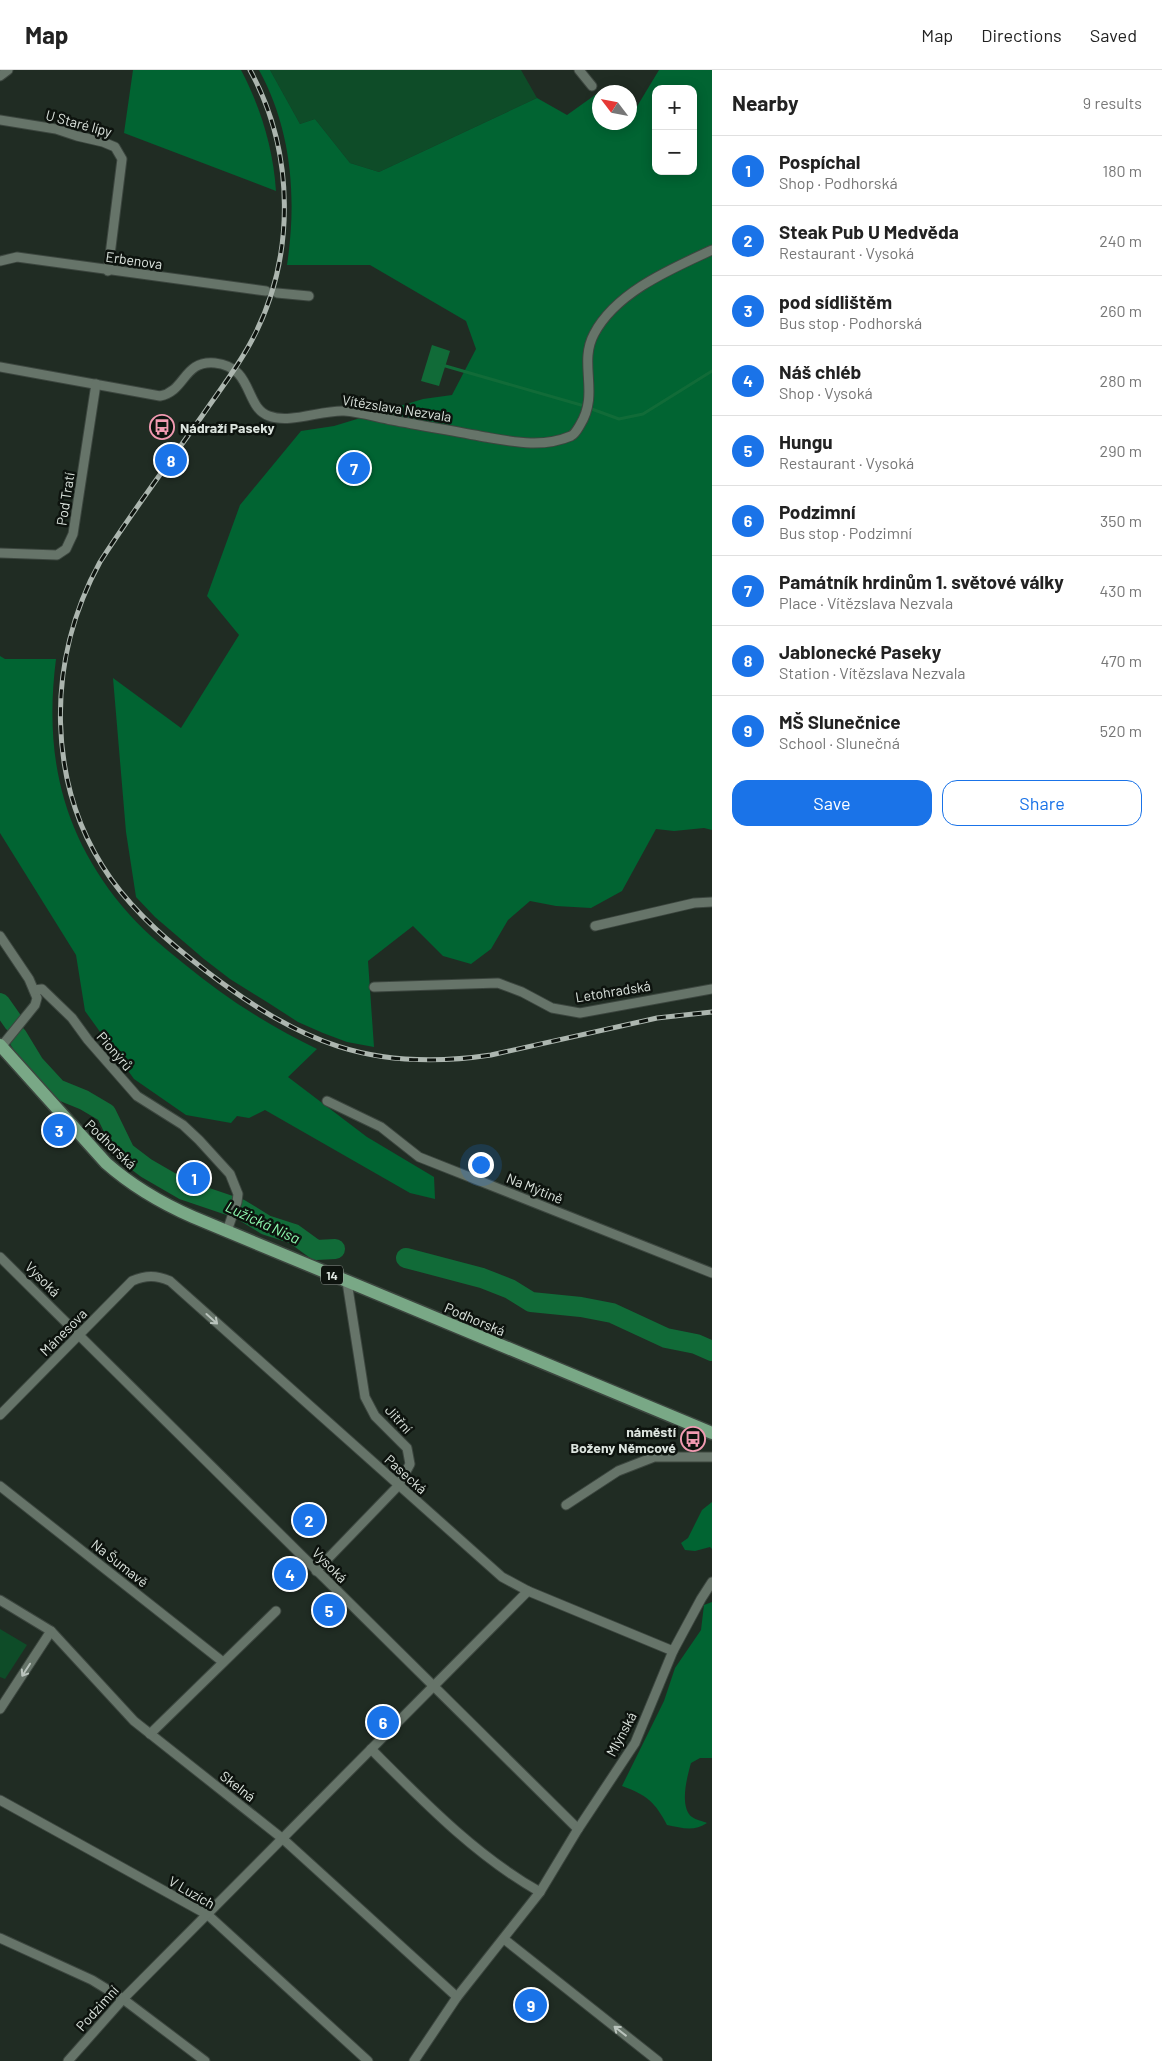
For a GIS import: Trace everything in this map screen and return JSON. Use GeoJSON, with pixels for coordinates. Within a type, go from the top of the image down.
{"type":"FeatureCollection","features":[{"type":"Feature","properties":{"kind":"main road","name":"Podhorská"},"geometry":{"type":"LineString","coordinates":[[1,1046],[65,1120],[106,1163],[120,1176],[147,1194],[186,1214],[229,1225],[347,1282],[712,1433]]}},
{"type":"Feature","properties":{"kind":"street"},"geometry":{"type":"LineString","coordinates":[[0,76],[8,70]]}},
{"type":"Feature","properties":{"kind":"street"},"geometry":{"type":"LineString","coordinates":[[579,70],[592,86]]}},
{"type":"Feature","properties":{"kind":"street","name":"U Staré lípy"},"geometry":{"type":"LineString","coordinates":[[0,120],[56,129],[104,142],[115,147],[122,159],[108,271]]}},
{"type":"Feature","properties":{"kind":"street","name":"Vítězslava Nezvala"},"geometry":{"type":"LineString","coordinates":[[0,367],[160,396],[174,389],[193,367],[201,364],[216,363],[227,366],[239,373],[257,406],[264,414],[270,417],[290,418],[345,411],[506,440],[537,444],[554,442],[574,435],[587,413],[590,393],[588,356],[594,334],[611,310],[656,276],[712,250]]}},
{"type":"Feature","properties":{"kind":"street","name":"Erbenova"},"geometry":{"type":"LineString","coordinates":[[0,261],[18,257],[108,271],[266,291]]}},
{"type":"Feature","properties":{"kind":"street"},"geometry":{"type":"LineString","coordinates":[[277,293],[308,296]]}},
{"type":"Feature","properties":{"kind":"street","name":"Pod Tratí"},"geometry":{"type":"LineString","coordinates":[[0,553],[56,555],[66,549],[73,534],[96,384]]}},
{"type":"Feature","properties":{"kind":"street"},"geometry":{"type":"LineString","coordinates":[[594,926],[694,903],[712,902]]}},
{"type":"Feature","properties":{"kind":"street"},"geometry":{"type":"LineString","coordinates":[[0,936],[29,979],[37,998],[35,1005],[1,1046]]}},
{"type":"Feature","properties":{"kind":"street","name":"Letohradská"},"geometry":{"type":"LineString","coordinates":[[374,987],[498,983],[522,992],[552,1008],[580,1013],[712,989]]}},
{"type":"Feature","properties":{"kind":"street","name":"Pionýrů"},"geometry":{"type":"LineString","coordinates":[[34,990],[42,989],[72,1018],[88,1040],[137,1096],[183,1126],[199,1140],[230,1174],[237,1187],[237,1202],[229,1225]]}},
{"type":"Feature","properties":{"kind":"street","name":"Na Mýtině"},"geometry":{"type":"LineString","coordinates":[[328,1101],[381,1127],[419,1157],[712,1273]]}},
{"type":"Feature","properties":{"kind":"street","name":"Vysoká"},"geometry":{"type":"LineString","coordinates":[[0,1257],[578,1829]]}},
{"type":"Feature","properties":{"kind":"street","name":"Mánesova"},"geometry":{"type":"LineString","coordinates":[[0,1415],[132,1281],[149,1276]]}},
{"type":"Feature","properties":{"kind":"street","name":"Pasecká"},"geometry":{"type":"LineString","coordinates":[[149,1276],[161,1277],[170,1281],[502,1577],[528,1591],[673,1651]]}},
{"type":"Feature","properties":{"kind":"street","name":"Jitřní"},"geometry":{"type":"LineString","coordinates":[[316,1571],[398,1486],[410,1464],[407,1448],[375,1416],[365,1397],[347,1282]]}},
{"type":"Feature","properties":{"kind":"street"},"geometry":{"type":"LineString","coordinates":[[566,1505],[618,1471],[654,1457],[712,1457]]}},
{"type":"Feature","properties":{"kind":"street","name":"Na Šumavě"},"geometry":{"type":"LineString","coordinates":[[0,1486],[223,1662]]}},
{"type":"Feature","properties":{"kind":"street","name":"Mlýnská"},"geometry":{"type":"LineString","coordinates":[[414,2061],[457,1997],[540,1892],[578,1829],[635,1743],[673,1651],[712,1582]]}},
{"type":"Feature","properties":{"kind":"street","name":"Podzimní"},"geometry":{"type":"LineString","coordinates":[[68,2061],[123,1999],[528,1591]]}},
{"type":"Feature","properties":{"kind":"street","name":"Skelná"},"geometry":{"type":"LineString","coordinates":[[0,1600],[51,1631],[134,1721],[283,1839],[457,1997]]}},
{"type":"Feature","properties":{"kind":"street"},"geometry":{"type":"LineString","coordinates":[[150,1734],[276,1611]]}},
{"type":"Feature","properties":{"kind":"street"},"geometry":{"type":"LineString","coordinates":[[0,1709],[51,1631]]}},
{"type":"Feature","properties":{"kind":"street"},"geometry":{"type":"LineString","coordinates":[[371,1749],[494,1864],[540,1892]]}},
{"type":"Feature","properties":{"kind":"street","name":"V Luzích"},"geometry":{"type":"LineString","coordinates":[[0,1800],[208,1915],[368,2061]]}},
{"type":"Feature","properties":{"kind":"street"},"geometry":{"type":"LineString","coordinates":[[0,1938],[92,1980],[123,1999],[204,2061]]}},
{"type":"Feature","properties":{"kind":"street"},"geometry":{"type":"LineString","coordinates":[[504,1939],[658,2061]]}},
{"type":"Feature","properties":{"kind":"shaded area"},"geometry":{"type":"Polygon","coordinates":[[[133,70],[241,70],[265,129],[272,159],[276,191],[124,133],[133,70]]]}},
{"type":"Feature","properties":{"kind":"shaded area"},"geometry":{"type":"Polygon","coordinates":[[[259,70],[270,70],[300,124],[315,119],[350,163],[379,172],[537,98],[567,115],[592,97],[592,130],[637,130],[637,106],[659,70],[712,70],[712,830],[704,828],[674,831],[656,829],[622,891],[591,908],[556,906],[530,901],[508,920],[491,949],[471,964],[443,956],[413,926],[368,961],[374,1047],[347,1042],[298,1022],[230,979],[155,917],[136,897],[126,832],[113,678],[181,728],[239,635],[207,596],[240,505],[301,431],[334,426],[423,399],[452,395],[476,349],[466,321],[370,265],[287,265],[290,240],[291,190],[289,165],[279,116],[259,70]]]}},
{"type":"Feature","properties":{"kind":"shaded area"},"geometry":{"type":"Polygon","coordinates":[[[270,70],[521,70],[537,98],[379,172],[350,163],[315,119],[300,124],[270,70]]]}},
{"type":"Feature","properties":{"kind":"shaded area"},"geometry":{"type":"Polygon","coordinates":[[[432,345],[450,351],[439,386],[421,381],[432,345]]]}},
{"type":"Feature","properties":{"kind":"shaded area"},"geometry":{"type":"Polygon","coordinates":[[[0,656],[5,659],[56,659],[53,727],[56,759],[62,790],[71,820],[84,849],[101,878],[122,906],[159,943],[214,988],[264,1021],[317,1049],[288,1077],[367,1137],[434,1177],[435,1199],[410,1193],[265,1110],[249,1118],[237,1116],[231,1123],[186,1115],[134,1079],[85,1011],[76,955],[0,833],[0,656]]]}},
{"type":"Feature","properties":{"kind":"shaded area"},"geometry":{"type":"Polygon","coordinates":[[[712,1502],[712,1549],[710,1547],[695,1551],[685,1550],[681,1543],[688,1538],[702,1510],[712,1502]]]}},
{"type":"Feature","properties":{"kind":"shaded area"},"geometry":{"type":"Polygon","coordinates":[[[712,1602],[712,1758],[700,1758],[691,1763],[685,1791],[688,1812],[695,1819],[707,1823],[697,1828],[683,1828],[667,1825],[649,1800],[622,1786],[664,1701],[675,1668],[701,1630],[704,1605],[712,1602]]]}},
{"type":"Feature","properties":{"kind":"shaded area"},"geometry":{"type":"Polygon","coordinates":[[[0,1629],[27,1645],[5,1679],[0,1677],[0,1629]]]}},
{"type":"Feature","properties":{"kind":"waterway"},"geometry":{"type":"LineString","coordinates":[[442,365],[581,405]]}},
{"type":"Feature","properties":{"kind":"waterway"},"geometry":{"type":"LineString","coordinates":[[589,408],[619,419],[643,414],[712,371]]}},
{"type":"Feature","properties":{"kind":"waterway","name":"Lužická Nisa"},"geometry":{"type":"LineString","coordinates":[[0,1003],[14,1023]]}},
{"type":"Feature","properties":{"kind":"waterway","name":"Lužická Nisa"},"geometry":{"type":"LineString","coordinates":[[17,1036],[34,1064],[57,1089],[84,1100],[106,1113],[125,1152],[146,1168],[184,1190],[240,1209],[266,1225],[294,1234],[316,1250],[335,1249]]}},
{"type":"Feature","properties":{"kind":"waterway","name":"Lužická Nisa"},"geometry":{"type":"LineString","coordinates":[[406,1258],[482,1278],[510,1289],[531,1302],[581,1307],[612,1313],[666,1338],[696,1344],[712,1351]]}},
{"type":"Feature","properties":{"kind":"railway"},"geometry":{"type":"LineString","coordinates":[[250,70],[265,102],[275,135],[282,170],[283,240],[277,274],[266,308],[247,350],[112,543],[100,562],[82,600],[70,640],[62,681],[60,722],[64,763],[74,804],[89,842],[121,892],[143,917],[180,950],[240,996],[273,1017],[305,1034],[338,1046],[373,1055],[409,1059],[448,1059],[491,1055],[657,1018],[712,1012]]}},
{"type":"Feature","properties":{"kind":"place","name":"Nádraží Paseky"},"geometry":{"type":"Point","coordinates":[162,427]}},
{"type":"Feature","properties":{"kind":"place","name":"Jablonecké Paseky"},"geometry":{"type":"Point","coordinates":[171,460]}},
{"type":"Feature","properties":{"kind":"place","name":"Památník hrdinům 1. světové války"},"geometry":{"type":"Point","coordinates":[354,468]}},
{"type":"Feature","properties":{"kind":"place","name":"pod sídlištěm"},"geometry":{"type":"Point","coordinates":[59,1130]}},
{"type":"Feature","properties":{"kind":"place","name":"Pospíchal"},"geometry":{"type":"Point","coordinates":[194,1178]}},
{"type":"Feature","properties":{"kind":"place","name":"náměstí Boženy Němcové"},"geometry":{"type":"Point","coordinates":[693,1439]}},
{"type":"Feature","properties":{"kind":"place","name":"Steak Pub U Medvěda"},"geometry":{"type":"Point","coordinates":[309,1520]}},
{"type":"Feature","properties":{"kind":"place","name":"Náš chléb"},"geometry":{"type":"Point","coordinates":[290,1574]}},
{"type":"Feature","properties":{"kind":"place","name":"Hungu"},"geometry":{"type":"Point","coordinates":[329,1610]}},
{"type":"Feature","properties":{"kind":"place","name":"Podzimní"},"geometry":{"type":"Point","coordinates":[383,1722]}},
{"type":"Feature","properties":{"kind":"place","name":"MŠ Slunečnice"},"geometry":{"type":"Point","coordinates":[531,2005]}}]}
